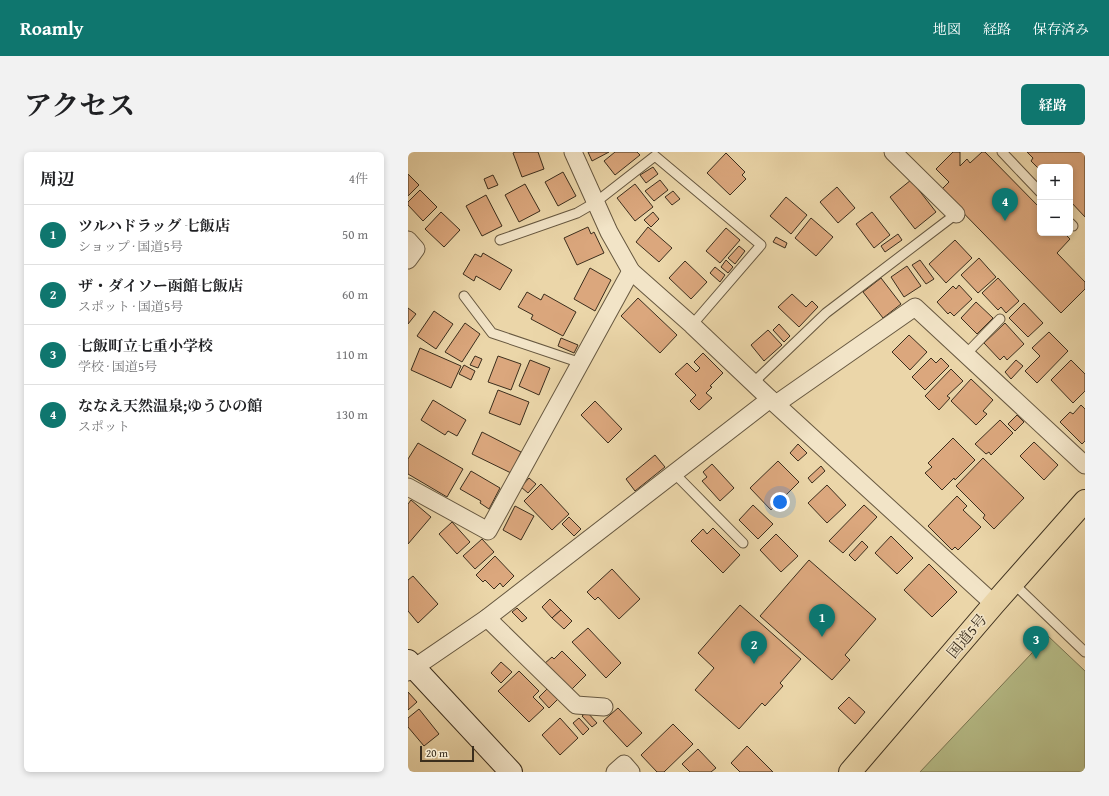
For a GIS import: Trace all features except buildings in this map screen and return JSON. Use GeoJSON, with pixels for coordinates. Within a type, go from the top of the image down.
{"type":"FeatureCollection","features":[{"type":"Feature","properties":{"kind":"highway","name":"国道5号"},"geometry":{"type":"LineString","coordinates":[[850,772],[994,604],[1085,501]]}},
{"type":"Feature","properties":{"kind":"main road"},"geometry":{"type":"LineString","coordinates":[[410,667],[511,772]]}},
{"type":"Feature","properties":{"kind":"street"},"geometry":{"type":"LineString","coordinates":[[573,152],[609,232],[631,271],[692,325],[773,402],[994,604]]}},
{"type":"Feature","properties":{"kind":"street"},"geometry":{"type":"LineString","coordinates":[[893,152],[956,214]]}},
{"type":"Feature","properties":{"kind":"street"},"geometry":{"type":"LineString","coordinates":[[408,240],[416,249],[408,260]]}},
{"type":"Feature","properties":{"kind":"street"},"geometry":{"type":"LineString","coordinates":[[408,487],[488,531],[631,271]]}},
{"type":"Feature","properties":{"kind":"street"},"geometry":{"type":"LineString","coordinates":[[410,667],[487,618],[674,473],[773,402],[915,307],[1085,465]]}},
{"type":"Feature","properties":{"kind":"street"},"geometry":{"type":"LineString","coordinates":[[487,618],[576,705],[604,707]]}},
{"type":"Feature","properties":{"kind":"street"},"geometry":{"type":"LineString","coordinates":[[615,772],[624,764],[631,772]]}},
{"type":"Feature","properties":{"kind":"lane"},"geometry":{"type":"LineString","coordinates":[[1002,152],[1037,189]]}},
{"type":"Feature","properties":{"kind":"lane"},"geometry":{"type":"LineString","coordinates":[[500,240],[577,213],[596,202],[655,156],[761,246],[692,325]]}},
{"type":"Feature","properties":{"kind":"lane"},"geometry":{"type":"LineString","coordinates":[[753,383],[826,313],[956,214]]}},
{"type":"Feature","properties":{"kind":"lane"},"geometry":{"type":"LineString","coordinates":[[464,296],[492,333],[581,363]]}},
{"type":"Feature","properties":{"kind":"lane"},"geometry":{"type":"LineString","coordinates":[[966,354],[1000,320]]}},
{"type":"Feature","properties":{"kind":"lane"},"geometry":{"type":"LineString","coordinates":[[674,473],[743,542]]}},
{"type":"Feature","properties":{"kind":"lane"},"geometry":{"type":"LineString","coordinates":[[1013,583],[1085,652]]}},
{"type":"Feature","properties":{"kind":"green space"},"geometry":{"type":"Polygon","coordinates":[[[1048,636],[1085,671],[1085,772],[920,772],[1048,636]]]}},
{"type":"Feature","properties":{"kind":"place","name":"ななえ天然温泉;ゆうひの館"},"geometry":{"type":"Point","coordinates":[1005,221]}},
{"type":"Feature","properties":{"kind":"place","name":"ツルハドラッグ 七飯店"},"geometry":{"type":"Point","coordinates":[822,637]}},
{"type":"Feature","properties":{"kind":"place","name":"七飯町立七重小学校"},"geometry":{"type":"Point","coordinates":[1036,659]}},
{"type":"Feature","properties":{"kind":"place","name":"ザ・ダイソー函館七飯店"},"geometry":{"type":"Point","coordinates":[754,664]}}]}
